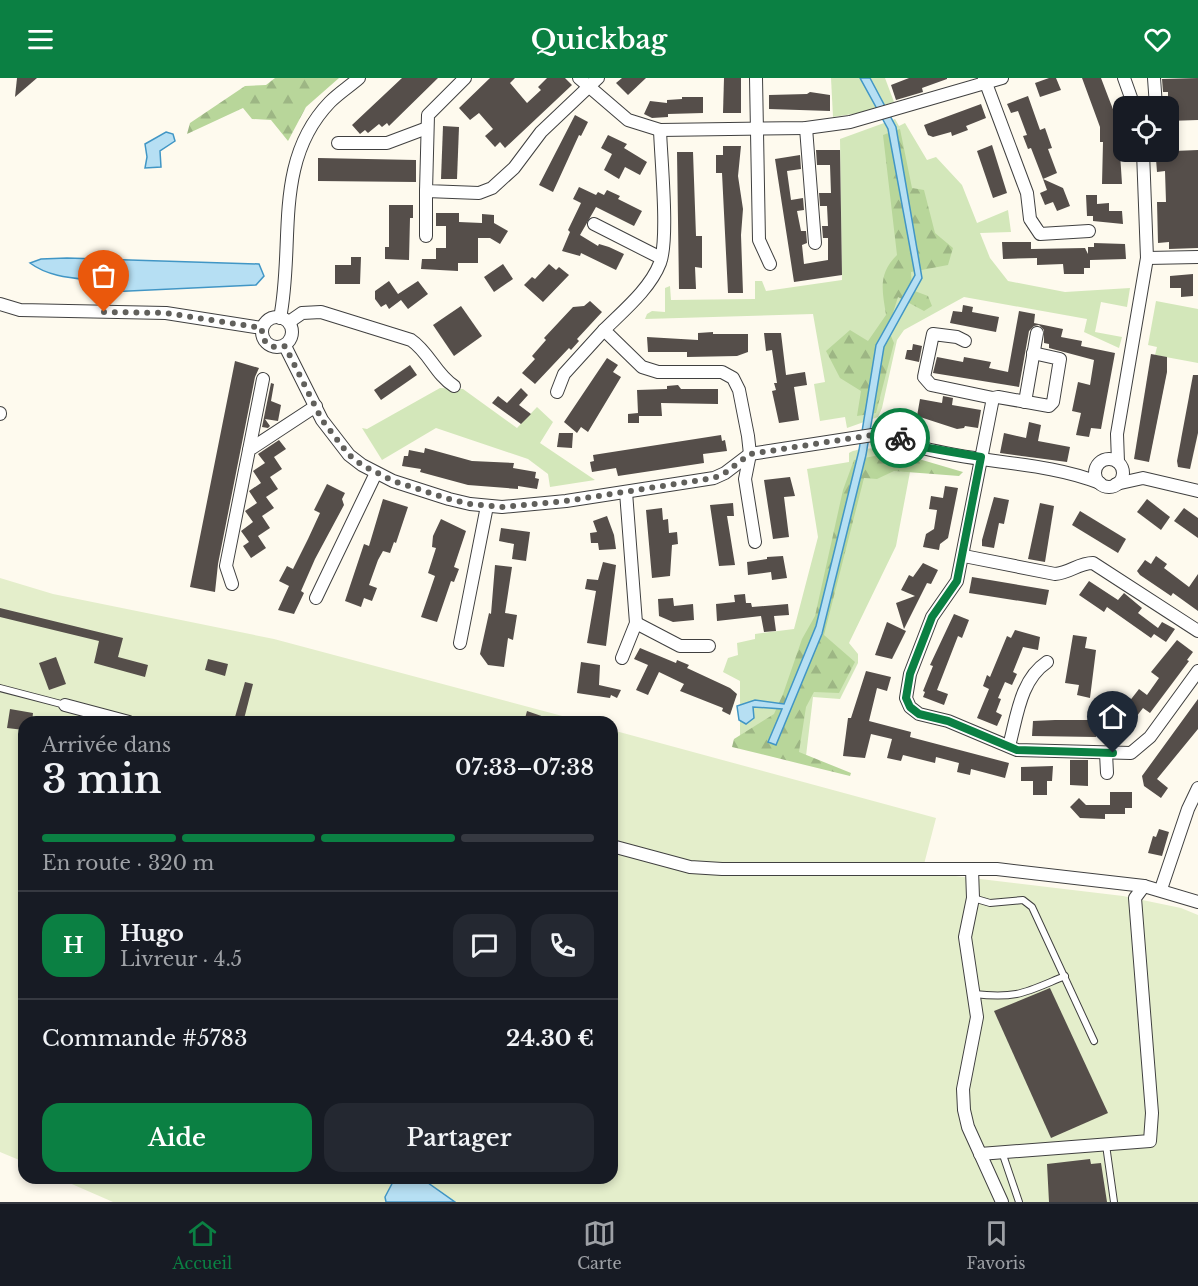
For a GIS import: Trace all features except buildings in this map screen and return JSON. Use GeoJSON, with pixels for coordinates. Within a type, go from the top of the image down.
{"type":"FeatureCollection","features":[{"type":"Feature","properties":{"kind":"street"},"geometry":{"type":"LineString","coordinates":[[359,78],[324,109],[312,125],[296,159],[289,182],[284,320],[292,335],[285,346],[276,348],[268,345],[263,338],[262,328],[267,321],[284,320],[302,313],[321,312],[411,340],[419,345],[445,381],[454,386]]}},
{"type":"Feature","properties":{"kind":"street"},"geometry":{"type":"LineString","coordinates":[[426,237],[429,111],[465,78]]}},
{"type":"Feature","properties":{"kind":"street"},"geometry":{"type":"LineString","coordinates":[[579,78],[628,120],[660,130],[806,128],[866,120],[984,80],[1002,78]]}},
{"type":"Feature","properties":{"kind":"street"},"geometry":{"type":"LineString","coordinates":[[426,191],[478,193],[492,188],[514,168],[541,132],[598,78]]}},
{"type":"Feature","properties":{"kind":"street"},"geometry":{"type":"LineString","coordinates":[[756,78],[759,240],[770,264]]}},
{"type":"Feature","properties":{"kind":"street"},"geometry":{"type":"LineString","coordinates":[[1124,78],[1130,96]]}},
{"type":"Feature","properties":{"kind":"street"},"geometry":{"type":"LineString","coordinates":[[1154,78],[1155,96]]}},
{"type":"Feature","properties":{"kind":"street"},"geometry":{"type":"LineString","coordinates":[[984,80],[1027,194],[1030,219],[1040,234],[1089,231]]}},
{"type":"Feature","properties":{"kind":"street"},"geometry":{"type":"LineString","coordinates":[[338,143],[387,143],[427,128]]}},
{"type":"Feature","properties":{"kind":"street"},"geometry":{"type":"LineString","coordinates":[[806,128],[815,243]]}},
{"type":"Feature","properties":{"kind":"street"},"geometry":{"type":"LineString","coordinates":[[558,392],[564,374],[654,275],[661,258],[663,242],[660,130]]}},
{"type":"Feature","properties":{"kind":"street"},"geometry":{"type":"LineString","coordinates":[[1116,484],[1122,477],[1117,434],[1147,258],[1143,162]]}},
{"type":"Feature","properties":{"kind":"street"},"geometry":{"type":"LineString","coordinates":[[594,224],[661,258]]}},
{"type":"Feature","properties":{"kind":"street"},"geometry":{"type":"LineString","coordinates":[[1147,258],[1198,257]]}},
{"type":"Feature","properties":{"kind":"street"},"geometry":{"type":"LineString","coordinates":[[0,304],[20,310],[166,313],[262,328]]}},
{"type":"Feature","properties":{"kind":"street"},"geometry":{"type":"LineString","coordinates":[[604,330],[642,367],[658,372],[722,372],[733,378],[739,390],[750,454],[745,479],[755,542]]}},
{"type":"Feature","properties":{"kind":"street"},"geometry":{"type":"LineString","coordinates":[[965,341],[957,337],[933,333],[924,377],[931,385],[993,398],[1049,406],[1053,402],[1060,359],[1033,353]]}},
{"type":"Feature","properties":{"kind":"street"},"geometry":{"type":"LineString","coordinates":[[1025,402],[1037,333]]}},
{"type":"Feature","properties":{"kind":"street"},"geometry":{"type":"LineString","coordinates":[[285,346],[338,444],[362,465],[449,499],[487,506],[566,501],[714,478],[725,473],[750,454],[865,436],[897,437],[923,447],[1074,475],[1108,486],[1143,478]]}},
{"type":"Feature","properties":{"kind":"street"},"geometry":{"type":"LineString","coordinates":[[232,584],[226,567],[263,379]]}},
{"type":"Feature","properties":{"kind":"street"},"geometry":{"type":"LineString","coordinates":[[993,398],[964,556],[957,581],[932,617],[910,674],[906,698],[910,707],[919,714],[948,721],[1026,752],[1131,753],[1141,747],[1198,671]]}},
{"type":"Feature","properties":{"kind":"street"},"geometry":{"type":"LineString","coordinates":[[249,450],[316,406]]}},
{"type":"Feature","properties":{"kind":"street"},"geometry":{"type":"LineString","coordinates":[[1100,483],[1096,476],[1100,463],[1117,434]]}},
{"type":"Feature","properties":{"kind":"street"},"geometry":{"type":"LineString","coordinates":[[1074,475],[1100,463],[1120,464],[1143,478],[1198,491]]}},
{"type":"Feature","properties":{"kind":"street"},"geometry":{"type":"LineString","coordinates":[[316,598],[376,472]]}},
{"type":"Feature","properties":{"kind":"street"},"geometry":{"type":"LineString","coordinates":[[622,658],[636,623],[626,492]]}},
{"type":"Feature","properties":{"kind":"street"},"geometry":{"type":"LineString","coordinates":[[460,643],[487,506]]}},
{"type":"Feature","properties":{"kind":"street"},"geometry":{"type":"LineString","coordinates":[[964,556],[1055,574],[1065,573],[1083,563],[1093,563],[1198,631]]}},
{"type":"Feature","properties":{"kind":"street"},"geometry":{"type":"LineString","coordinates":[[636,623],[680,646],[709,646]]}},
{"type":"Feature","properties":{"kind":"street"},"geometry":{"type":"LineString","coordinates":[[1009,746],[1027,681],[1037,669],[1047,662]]}},
{"type":"Feature","properties":{"kind":"street"},"geometry":{"type":"LineString","coordinates":[[65,705],[106,716]]}},
{"type":"Feature","properties":{"kind":"street"},"geometry":{"type":"LineString","coordinates":[[1106,753],[1107,773]]}},
{"type":"Feature","properties":{"kind":"street"},"geometry":{"type":"LineString","coordinates":[[1161,889],[1188,809],[1198,788]]}},
{"type":"Feature","properties":{"kind":"street"},"geometry":{"type":"LineString","coordinates":[[618,848],[690,867],[972,869],[1144,886],[1161,889],[1198,902]]}},
{"type":"Feature","properties":{"kind":"street"},"geometry":{"type":"LineString","coordinates":[[972,869],[973,898],[964,937],[977,1017],[963,1089],[966,1119],[1002,1202]]}},
{"type":"Feature","properties":{"kind":"street"},"geometry":{"type":"LineString","coordinates":[[980,1154],[1150,1141],[1152,1113],[1135,898],[1144,886]]}},
{"type":"Feature","properties":{"kind":"lane"},"geometry":{"type":"LineString","coordinates":[[0,688],[65,705]]}},
{"type":"Feature","properties":{"kind":"lane"},"geometry":{"type":"LineString","coordinates":[[973,898],[990,903],[1023,900],[1032,907],[1094,1041]]}},
{"type":"Feature","properties":{"kind":"lane"},"geometry":{"type":"LineString","coordinates":[[974,994],[1005,997],[1019,995],[1065,976]]}},
{"type":"Feature","properties":{"kind":"lane"},"geometry":{"type":"LineString","coordinates":[[1106,1144],[1114,1202]]}},
{"type":"Feature","properties":{"kind":"lane"},"geometry":{"type":"LineString","coordinates":[[1002,1151],[1020,1202]]}},
{"type":"Feature","properties":{"kind":"green space"},"geometry":{"type":"Polygon","coordinates":[[[275,78],[339,78],[306,107],[288,141],[271,120],[252,119],[243,108],[187,134],[190,123],[245,86],[266,85],[275,78]]]}},
{"type":"Feature","properties":{"kind":"green space"},"geometry":{"type":"Polygon","coordinates":[[[831,78],[885,78],[894,102],[859,113],[833,117],[831,78]]]}},
{"type":"Feature","properties":{"kind":"green space"},"geometry":{"type":"Polygon","coordinates":[[[895,119],[899,126],[905,123],[927,160],[936,157],[962,185],[977,223],[1008,210],[1011,232],[980,233],[990,258],[1008,281],[1065,292],[1130,288],[1127,307],[1101,302],[1095,332],[1122,337],[1119,348],[1084,332],[1087,319],[964,297],[904,330],[897,340],[878,417],[847,428],[845,417],[820,421],[814,384],[825,382],[813,314],[645,319],[652,311],[665,312],[665,288],[670,286],[671,300],[755,299],[755,281],[762,281],[766,291],[842,280],[840,139],[895,119]]]}},
{"type":"Feature","properties":{"kind":"green space"},"geometry":{"type":"Polygon","coordinates":[[[900,129],[912,188],[924,190],[935,233],[953,248],[948,265],[911,272],[912,290],[928,296],[932,306],[924,311],[898,297],[888,329],[894,343],[876,413],[857,416],[861,391],[840,378],[826,351],[850,330],[868,341],[886,315],[884,275],[897,255],[883,135],[900,129]]]}},
{"type":"Feature","properties":{"kind":"green space"},"geometry":{"type":"Polygon","coordinates":[[[1156,301],[1198,309],[1198,363],[1155,355],[1157,347],[1148,345],[1156,301]]]}},
{"type":"Feature","properties":{"kind":"green space"},"geometry":{"type":"Polygon","coordinates":[[[440,388],[463,389],[517,428],[537,407],[553,422],[540,443],[595,480],[550,487],[548,474],[528,459],[436,428],[382,460],[362,428],[367,429],[440,388]]]}},
{"type":"Feature","properties":{"kind":"green space"},"geometry":{"type":"Polygon","coordinates":[[[894,446],[913,456],[896,546],[849,643],[858,654],[858,663],[840,699],[813,697],[806,756],[740,747],[740,681],[723,672],[728,658],[738,655],[737,643],[755,639],[755,634],[794,629],[818,537],[807,469],[849,462],[849,453],[858,450],[894,446]]]}},
{"type":"Feature","properties":{"kind":"green space"},"geometry":{"type":"Polygon","coordinates":[[[895,452],[963,472],[959,476],[894,471],[877,479],[864,478],[824,635],[855,662],[839,693],[814,692],[806,707],[799,752],[851,773],[850,776],[732,747],[734,739],[774,714],[783,694],[802,639],[815,616],[843,490],[854,460],[895,452]]]}},
{"type":"Feature","properties":{"kind":"green space"},"geometry":{"type":"Polygon","coordinates":[[[0,578],[53,594],[274,639],[562,716],[18,716],[18,1160],[0,1152],[0,578]]]}},
{"type":"Feature","properties":{"kind":"green space"},"geometry":{"type":"Polygon","coordinates":[[[618,732],[936,818],[922,872],[1123,896],[1181,908],[1198,915],[1198,1202],[113,1202],[72,1184],[618,1184],[618,732]]]}},
{"type":"Feature","properties":{"kind":"water"},"geometry":{"type":"Polygon","coordinates":[[[860,78],[870,78],[896,127],[922,278],[884,347],[866,455],[822,634],[776,745],[768,742],[782,709],[753,707],[754,718],[746,724],[739,720],[737,706],[755,700],[784,704],[816,626],[859,450],[876,345],[915,275],[888,129],[860,78]]]}},
{"type":"Feature","properties":{"kind":"water"},"geometry":{"type":"Polygon","coordinates":[[[166,132],[173,134],[175,141],[160,151],[161,167],[145,168],[147,157],[145,144],[166,132]]]}},
{"type":"Feature","properties":{"kind":"water"},"geometry":{"type":"Polygon","coordinates":[[[41,259],[259,264],[264,276],[256,285],[108,292],[100,281],[46,272],[30,263],[41,259]]]}},
{"type":"Feature","properties":{"kind":"water"},"geometry":{"type":"Polygon","coordinates":[[[392,1184],[430,1184],[455,1202],[386,1202],[385,1197],[392,1184]]]}},
{"type":"Feature","properties":{"kind":"way so far"},"geometry":{"type":"LineString","coordinates":[[104,312],[166,313],[262,328],[263,338],[268,345],[276,348],[285,346],[322,420],[338,444],[349,455],[362,465],[393,481],[470,504],[502,507],[566,501],[714,478],[725,473],[750,454],[879,434],[900,438]]}},
{"type":"Feature","properties":{"kind":"route"},"geometry":{"type":"LineString","coordinates":[[900,438],[923,447],[981,457],[964,556],[957,581],[932,617],[910,674],[906,698],[910,707],[919,714],[948,721],[1017,750],[1113,753]]}}]}
